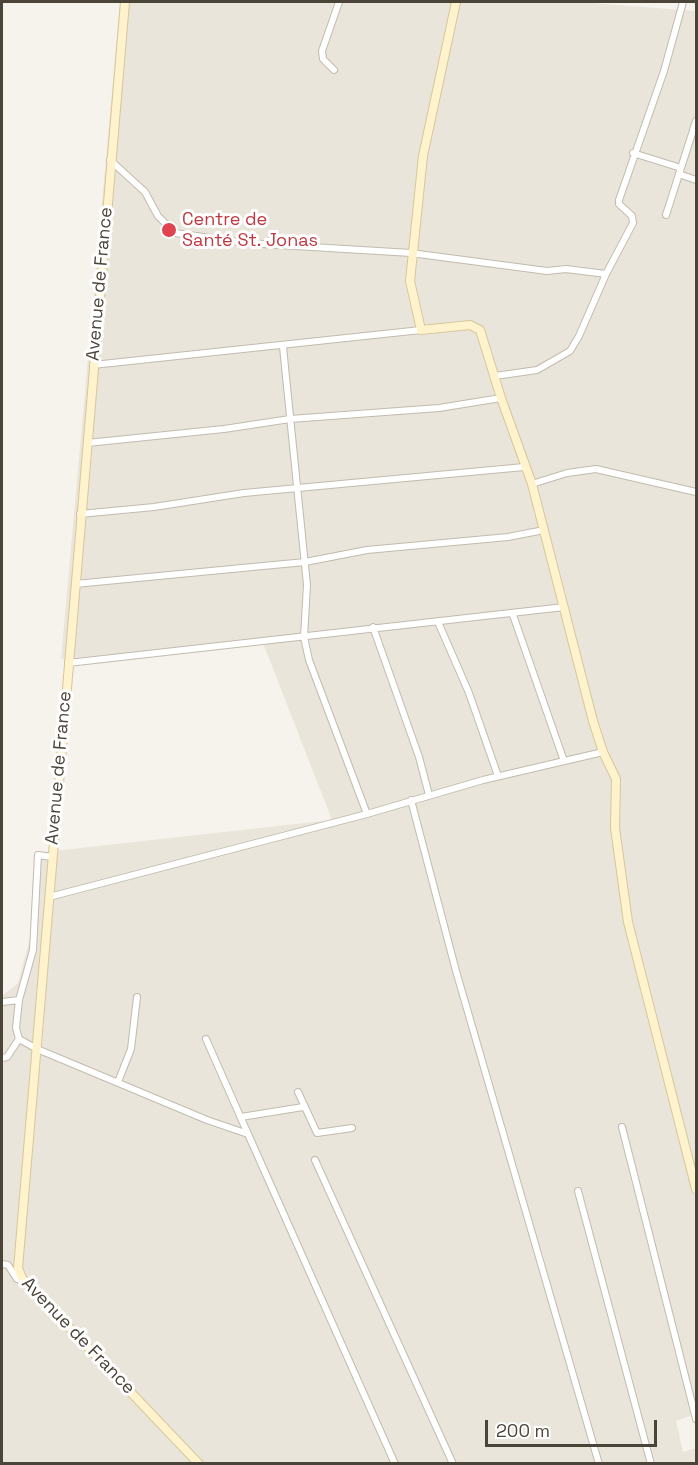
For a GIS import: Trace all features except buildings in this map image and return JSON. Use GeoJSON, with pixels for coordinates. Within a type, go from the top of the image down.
{"type":"FeatureCollection","features":[{"type":"Feature","properties":{"kind":"main road","name":"Avenue de France"},"geometry":{"type":"LineString","coordinates":[[125,2],[18,1268],[26,1283],[199,1464]]}},
{"type":"Feature","properties":{"kind":"main road"},"geometry":{"type":"LineString","coordinates":[[456,2],[423,156],[411,253],[410,281],[421,330],[476,326],[483,338],[524,467],[532,484],[603,752],[616,779],[614,821],[628,921],[696,1189]]}},
{"type":"Feature","properties":{"kind":"street"},"geometry":{"type":"LineString","coordinates":[[334,70],[323,59],[322,51],[339,2]]}},
{"type":"Feature","properties":{"kind":"street"},"geometry":{"type":"LineString","coordinates":[[495,376],[536,371],[570,351],[579,336],[606,274],[633,223],[632,216],[618,202],[633,153],[664,71],[683,2]]}},
{"type":"Feature","properties":{"kind":"street"},"geometry":{"type":"LineString","coordinates":[[666,215],[696,121]]}},
{"type":"Feature","properties":{"kind":"street"},"geometry":{"type":"LineString","coordinates":[[633,153],[680,171],[696,180]]}},
{"type":"Feature","properties":{"kind":"street"},"geometry":{"type":"LineString","coordinates":[[111,160],[145,192],[158,216],[176,233],[246,243],[411,253],[547,271],[566,269],[606,274]]}},
{"type":"Feature","properties":{"kind":"street"},"geometry":{"type":"LineString","coordinates":[[93,365],[283,347],[421,330]]}},
{"type":"Feature","properties":{"kind":"street"},"geometry":{"type":"LineString","coordinates":[[283,347],[307,588],[304,638],[309,660],[367,814]]}},
{"type":"Feature","properties":{"kind":"street"},"geometry":{"type":"LineString","coordinates":[[87,443],[224,429],[290,419],[438,408],[501,398]]}},
{"type":"Feature","properties":{"kind":"street"},"geometry":{"type":"LineString","coordinates":[[80,514],[154,507],[244,493],[296,490],[524,467]]}},
{"type":"Feature","properties":{"kind":"street"},"geometry":{"type":"LineString","coordinates":[[532,484],[567,473],[596,469],[696,492]]}},
{"type":"Feature","properties":{"kind":"street"},"geometry":{"type":"LineString","coordinates":[[75,584],[305,562],[371,550],[508,537],[544,530]]}},
{"type":"Feature","properties":{"kind":"street"},"geometry":{"type":"LineString","coordinates":[[68,663],[304,638],[373,627],[513,615],[564,607]]}},
{"type":"Feature","properties":{"kind":"street"},"geometry":{"type":"LineString","coordinates":[[513,615],[564,761]]}},
{"type":"Feature","properties":{"kind":"street"},"geometry":{"type":"LineString","coordinates":[[438,622],[468,690],[498,776]]}},
{"type":"Feature","properties":{"kind":"street"},"geometry":{"type":"LineString","coordinates":[[373,627],[419,757],[429,795]]}},
{"type":"Feature","properties":{"kind":"street"},"geometry":{"type":"LineString","coordinates":[[49,897],[367,814],[498,776],[603,752]]}},
{"type":"Feature","properties":{"kind":"street"},"geometry":{"type":"LineString","coordinates":[[411,800],[456,971],[599,1464]]}},
{"type":"Feature","properties":{"kind":"street"},"geometry":{"type":"LineString","coordinates":[[52,857],[38,855],[33,950],[18,1000],[16,1028],[20,1039],[37,1049],[118,1083],[248,1134]]}},
{"type":"Feature","properties":{"kind":"street"},"geometry":{"type":"LineString","coordinates":[[118,1083],[131,1049],[137,997]]}},
{"type":"Feature","properties":{"kind":"street"},"geometry":{"type":"LineString","coordinates":[[2,1002],[18,1000]]}},
{"type":"Feature","properties":{"kind":"street"},"geometry":{"type":"LineString","coordinates":[[2,1058],[7,1057],[20,1039]]}},
{"type":"Feature","properties":{"kind":"street"},"geometry":{"type":"LineString","coordinates":[[206,1039],[395,1464]]}},
{"type":"Feature","properties":{"kind":"street"},"geometry":{"type":"LineString","coordinates":[[298,1092],[303,1107],[318,1134],[352,1128]]}},
{"type":"Feature","properties":{"kind":"street"},"geometry":{"type":"LineString","coordinates":[[241,1117],[303,1107]]}},
{"type":"Feature","properties":{"kind":"street"},"geometry":{"type":"LineString","coordinates":[[622,1126],[696,1419]]}},
{"type":"Feature","properties":{"kind":"street"},"geometry":{"type":"LineString","coordinates":[[315,1160],[453,1464]]}},
{"type":"Feature","properties":{"kind":"street"},"geometry":{"type":"LineString","coordinates":[[578,1191],[651,1464]]}},
{"type":"Feature","properties":{"kind":"street"},"geometry":{"type":"LineString","coordinates":[[2,1264],[8,1265],[17,1279],[26,1283]]}},
{"type":"Feature","properties":{"kind":"shaded area"},"geometry":{"type":"Polygon","coordinates":[[[120,2],[577,2],[696,11],[696,1405],[690,1407],[690,1416],[676,1421],[683,1452],[696,1448],[696,1463],[2,1463],[2,996],[18,983],[31,934],[36,853],[332,820],[263,643],[61,659],[120,2]]]}},
{"type":"Feature","properties":{"kind":"place","name":"Centre de Santé St. Jonas"},"geometry":{"type":"Point","coordinates":[169,230]}}]}
